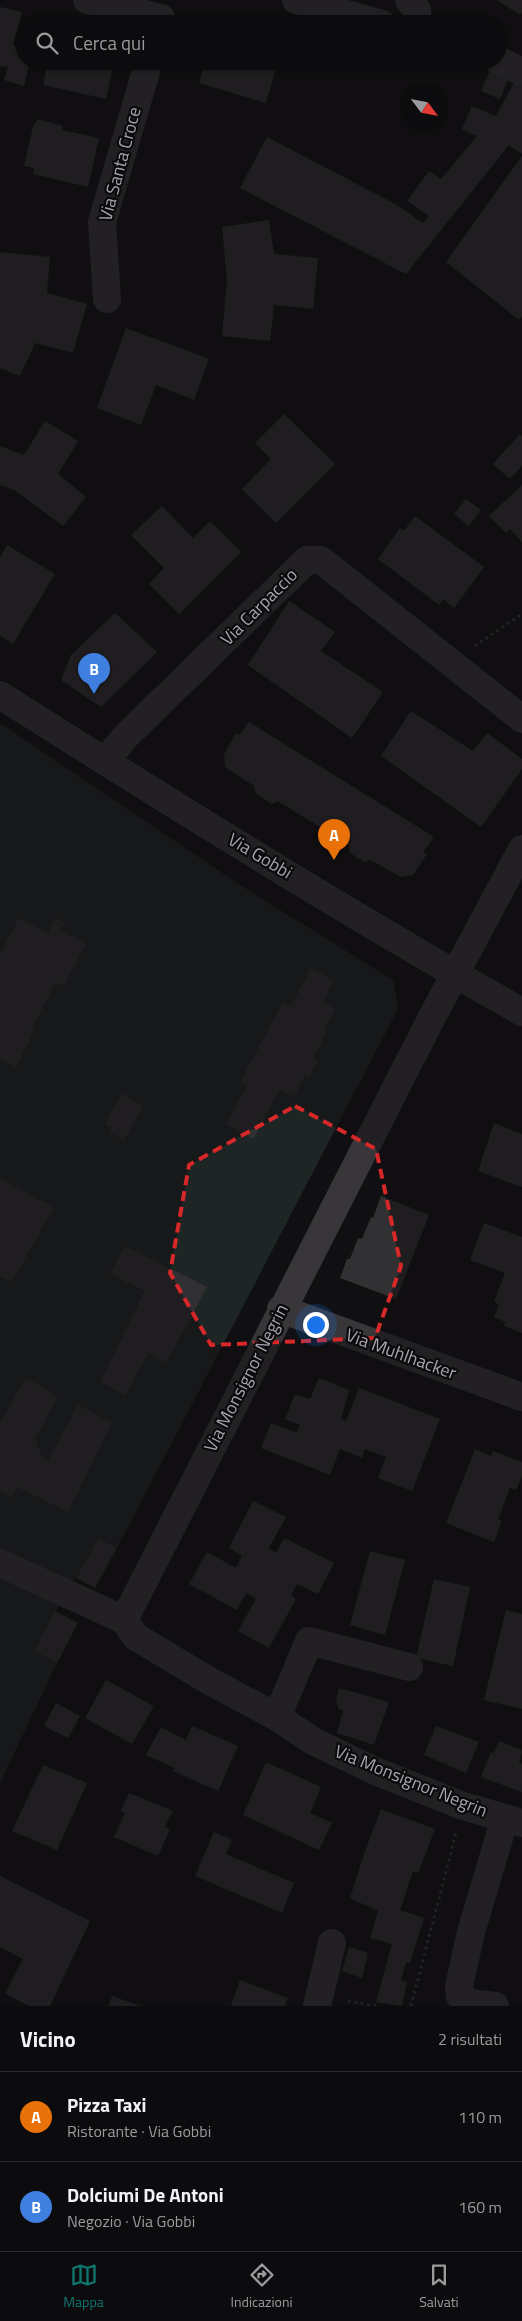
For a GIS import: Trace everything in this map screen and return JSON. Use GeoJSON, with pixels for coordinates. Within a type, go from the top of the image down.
{"type":"FeatureCollection","features":[{"type":"Feature","properties":{"kind":"street"},"geometry":{"type":"LineString","coordinates":[[88,0],[150,15]]}},
{"type":"Feature","properties":{"kind":"street"},"geometry":{"type":"LineString","coordinates":[[296,0],[350,15]]}},
{"type":"Feature","properties":{"kind":"street"},"geometry":{"type":"LineString","coordinates":[[409,0],[417,10],[417,15]]}},
{"type":"Feature","properties":{"kind":"street"},"geometry":{"type":"LineString","coordinates":[[507,64],[522,72]]}},
{"type":"Feature","properties":{"kind":"street","name":"Via Santa Croce"},"geometry":{"type":"LineString","coordinates":[[107,299],[102,222],[146,70]]}},
{"type":"Feature","properties":{"kind":"street","name":"Via Carpaccio"},"geometry":{"type":"LineString","coordinates":[[105,761],[126,736],[307,560],[322,560],[522,719]]}},
{"type":"Feature","properties":{"kind":"street","name":"Via Gobbi"},"geometry":{"type":"LineString","coordinates":[[0,694],[105,761],[455,975],[522,1012]]}},
{"type":"Feature","properties":{"kind":"street"},"geometry":{"type":"LineString","coordinates":[[455,975],[522,849]]}},
{"type":"Feature","properties":{"kind":"street","name":"Via Monsignor Negrin"},"geometry":{"type":"LineString","coordinates":[[455,975],[281,1309],[124,1620],[136,1637],[206,1679],[277,1717],[313,1741],[375,1771],[462,1806],[514,1820]]}},
{"type":"Feature","properties":{"kind":"street","name":"Via Muhlhacker"},"geometry":{"type":"LineString","coordinates":[[281,1309],[522,1398]]}},
{"type":"Feature","properties":{"kind":"street"},"geometry":{"type":"LineString","coordinates":[[0,1563],[124,1620]]}},
{"type":"Feature","properties":{"kind":"street"},"geometry":{"type":"LineString","coordinates":[[277,1717],[309,1641],[409,1667]]}},
{"type":"Feature","properties":{"kind":"street"},"geometry":{"type":"LineString","coordinates":[[496,2006],[470,2003],[460,1996],[459,1986],[472,1932],[514,1820]]}},
{"type":"Feature","properties":{"kind":"street"},"geometry":{"type":"LineString","coordinates":[[317,2006],[332,1943]]}},
{"type":"Feature","properties":{"kind":"path"},"geometry":{"type":"LineString","coordinates":[[452,662],[522,614]]}},
{"type":"Feature","properties":{"kind":"path"},"geometry":{"type":"LineString","coordinates":[[412,2006],[462,1806]]}},
{"type":"Feature","properties":{"kind":"highlighted area"},"geometry":{"type":"Polygon","coordinates":[[[295,1106],[376,1149],[401,1266],[375,1338],[211,1345],[170,1273],[189,1165],[295,1106]]]}},
{"type":"Feature","properties":{"kind":"shaded area"},"geometry":{"type":"Polygon","coordinates":[[[0,723],[240,885],[393,980],[398,1009],[117,1548],[98,1538],[34,1651],[57,1663],[0,1783],[0,723]]]}},
{"type":"Feature","properties":{"kind":"building"},"geometry":{"type":"Polygon","coordinates":[[[497,0],[522,0],[522,13],[520,15],[497,0]]]}},
{"type":"Feature","properties":{"kind":"building"},"geometry":{"type":"Polygon","coordinates":[[[0,7],[22,12],[21,15],[15,15],[15,38],[13,45],[15,45],[15,70],[28,70],[24,86],[4,80],[8,67],[0,66],[0,7]]]}},
{"type":"Feature","properties":{"kind":"building"},"geometry":{"type":"Polygon","coordinates":[[[46,70],[112,70],[106,99],[43,85],[46,70]]]}},
{"type":"Feature","properties":{"kind":"building"},"geometry":{"type":"Polygon","coordinates":[[[203,70],[275,70],[266,103],[199,83],[203,70]]]}},
{"type":"Feature","properties":{"kind":"building"},"geometry":{"type":"Polygon","coordinates":[[[490,71],[508,80],[500,99],[481,91],[490,71]]]}},
{"type":"Feature","properties":{"kind":"building"},"geometry":{"type":"Polygon","coordinates":[[[516,79],[522,81],[522,154],[509,145],[406,274],[240,188],[267,137],[397,205],[423,223],[429,216],[407,201],[429,171],[441,179],[477,136],[462,129],[472,106],[496,116],[516,79]]]}},
{"type":"Feature","properties":{"kind":"building"},"geometry":{"type":"Polygon","coordinates":[[[37,119],[63,126],[62,130],[99,138],[88,187],[33,174],[34,168],[24,166],[34,123],[36,123],[37,119]]]}},
{"type":"Feature","properties":{"kind":"building"},"geometry":{"type":"Polygon","coordinates":[[[522,156],[522,317],[519,320],[446,262],[522,156]]]}},
{"type":"Feature","properties":{"kind":"building"},"geometry":{"type":"Polygon","coordinates":[[[269,220],[274,254],[318,258],[313,309],[274,305],[270,341],[222,336],[227,280],[222,227],[269,220]]]}},
{"type":"Feature","properties":{"kind":"building"},"geometry":{"type":"Polygon","coordinates":[[[0,252],[50,257],[47,293],[87,304],[73,353],[35,343],[20,376],[0,368],[0,252]]]}},
{"type":"Feature","properties":{"kind":"building"},"geometry":{"type":"Polygon","coordinates":[[[126,328],[209,359],[194,400],[156,385],[141,425],[97,408],[126,328]]]}},
{"type":"Feature","properties":{"kind":"building"},"geometry":{"type":"Polygon","coordinates":[[[284,414],[335,464],[276,523],[242,489],[271,459],[255,443],[284,414]]]}},
{"type":"Feature","properties":{"kind":"building"},"geometry":{"type":"Polygon","coordinates":[[[45,421],[78,441],[58,474],[86,497],[63,526],[16,491],[0,485],[0,446],[24,455],[45,421]]]}},
{"type":"Feature","properties":{"kind":"building"},"geometry":{"type":"Polygon","coordinates":[[[520,434],[522,436],[522,466],[510,479],[493,464],[520,434]]]}},
{"type":"Feature","properties":{"kind":"building"},"geometry":{"type":"Polygon","coordinates":[[[522,485],[522,542],[510,529],[506,533],[489,516],[522,485]]]}},
{"type":"Feature","properties":{"kind":"building"},"geometry":{"type":"Polygon","coordinates":[[[466,499],[481,510],[469,526],[454,514],[466,499]]]}},
{"type":"Feature","properties":{"kind":"building"},"geometry":{"type":"Polygon","coordinates":[[[162,506],[193,538],[210,521],[241,552],[179,614],[149,584],[164,568],[131,535],[162,506]]]}},
{"type":"Feature","properties":{"kind":"building"},"geometry":{"type":"Polygon","coordinates":[[[415,516],[484,567],[454,608],[443,599],[439,605],[378,559],[400,528],[404,531],[415,516]]]}},
{"type":"Feature","properties":{"kind":"building"},"geometry":{"type":"Polygon","coordinates":[[[7,545],[55,574],[13,644],[0,636],[0,558],[7,545]]]}},
{"type":"Feature","properties":{"kind":"building"},"geometry":{"type":"Polygon","coordinates":[[[289,601],[335,632],[321,651],[383,692],[352,738],[248,665],[289,601]]]}},
{"type":"Feature","properties":{"kind":"building"},"geometry":{"type":"Polygon","coordinates":[[[115,613],[157,652],[101,707],[61,680],[71,655],[115,613]]]}},
{"type":"Feature","properties":{"kind":"building"},"geometry":{"type":"Polygon","coordinates":[[[411,711],[473,751],[487,733],[522,759],[522,769],[481,827],[381,756],[411,711]]]}},
{"type":"Feature","properties":{"kind":"building"},"geometry":{"type":"Polygon","coordinates":[[[249,722],[434,837],[423,852],[427,854],[413,875],[401,877],[370,860],[364,862],[350,853],[349,845],[278,801],[272,804],[256,794],[254,786],[225,767],[224,754],[236,733],[240,735],[249,722]]]}},
{"type":"Feature","properties":{"kind":"building"},"geometry":{"type":"Polygon","coordinates":[[[19,918],[48,933],[56,918],[65,923],[61,930],[86,943],[64,986],[56,982],[31,1030],[34,1031],[16,1067],[0,1059],[0,954],[19,918]]]}},
{"type":"Feature","properties":{"kind":"building"},"geometry":{"type":"Polygon","coordinates":[[[311,968],[334,981],[323,1002],[335,1009],[324,1029],[327,1031],[313,1059],[318,1061],[309,1078],[305,1076],[294,1097],[280,1089],[253,1139],[226,1124],[247,1086],[240,1082],[283,1002],[291,1006],[311,968]]]}},
{"type":"Feature","properties":{"kind":"building"},"geometry":{"type":"Polygon","coordinates":[[[122,1093],[143,1106],[124,1140],[109,1132],[111,1128],[105,1124],[122,1093]]]}},
{"type":"Feature","properties":{"kind":"building"},"geometry":{"type":"Polygon","coordinates":[[[494,1123],[522,1134],[522,1187],[478,1171],[494,1123]]]}},
{"type":"Feature","properties":{"kind":"building"},"geometry":{"type":"Polygon","coordinates":[[[0,1179],[54,1207],[12,1282],[0,1276],[0,1179]]]}},
{"type":"Feature","properties":{"kind":"building"},"geometry":{"type":"Polygon","coordinates":[[[381,1196],[429,1215],[396,1299],[340,1278],[358,1238],[362,1239],[371,1217],[373,1218],[381,1196]]]}},
{"type":"Feature","properties":{"kind":"building"},"geometry":{"type":"Polygon","coordinates":[[[484,1223],[522,1237],[522,1333],[504,1326],[505,1322],[494,1317],[499,1304],[494,1302],[505,1273],[470,1260],[484,1223]]]}},
{"type":"Feature","properties":{"kind":"building"},"geometry":{"type":"Polygon","coordinates":[[[125,1246],[207,1287],[166,1363],[148,1353],[125,1395],[100,1382],[145,1291],[110,1274],[125,1246]]]}},
{"type":"Feature","properties":{"kind":"building"},"geometry":{"type":"Polygon","coordinates":[[[26,1378],[58,1396],[35,1439],[42,1457],[48,1461],[78,1405],[112,1423],[68,1512],[17,1487],[12,1497],[0,1491],[0,1423],[26,1378]]]}},
{"type":"Feature","properties":{"kind":"building"},"geometry":{"type":"Polygon","coordinates":[[[319,1378],[349,1390],[341,1419],[346,1421],[359,1388],[440,1419],[412,1491],[378,1478],[386,1457],[365,1449],[362,1458],[340,1449],[330,1475],[261,1448],[271,1423],[297,1433],[300,1425],[285,1419],[295,1394],[310,1399],[319,1378]]]}},
{"type":"Feature","properties":{"kind":"building"},"geometry":{"type":"Polygon","coordinates":[[[475,1449],[491,1456],[493,1451],[522,1462],[522,1476],[516,1490],[510,1488],[498,1519],[502,1521],[494,1542],[446,1523],[475,1449]]]}},
{"type":"Feature","properties":{"kind":"building"},"geometry":{"type":"Polygon","coordinates":[[[253,1501],[286,1517],[269,1548],[276,1553],[284,1538],[334,1563],[318,1594],[297,1584],[291,1595],[296,1599],[269,1648],[238,1631],[256,1599],[246,1593],[237,1610],[189,1584],[207,1552],[236,1568],[242,1556],[229,1548],[253,1501]]]}},
{"type":"Feature","properties":{"kind":"building"},"geometry":{"type":"Polygon","coordinates":[[[98,1538],[117,1548],[95,1588],[76,1578],[98,1538]]]}},
{"type":"Feature","properties":{"kind":"building"},"geometry":{"type":"Polygon","coordinates":[[[370,1551],[405,1560],[385,1635],[350,1625],[370,1551]]]}},
{"type":"Feature","properties":{"kind":"building"},"geometry":{"type":"Polygon","coordinates":[[[434,1579],[470,1587],[453,1666],[416,1658],[434,1579]]]}},
{"type":"Feature","properties":{"kind":"building"},"geometry":{"type":"Polygon","coordinates":[[[506,1610],[522,1614],[522,1709],[484,1700],[506,1610]]]}},
{"type":"Feature","properties":{"kind":"building"},"geometry":{"type":"Polygon","coordinates":[[[55,1611],[78,1623],[57,1663],[34,1651],[55,1611]]]}},
{"type":"Feature","properties":{"kind":"building"},"geometry":{"type":"Polygon","coordinates":[[[106,1680],[154,1706],[132,1744],[85,1718],[106,1680]]]}},
{"type":"Feature","properties":{"kind":"building"},"geometry":{"type":"Polygon","coordinates":[[[339,1688],[389,1702],[374,1745],[337,1733],[343,1710],[339,1709],[336,1701],[339,1688]]]}},
{"type":"Feature","properties":{"kind":"building"},"geometry":{"type":"Polygon","coordinates":[[[56,1703],[80,1716],[68,1738],[44,1726],[56,1703]]]}},
{"type":"Feature","properties":{"kind":"building"},"geometry":{"type":"Polygon","coordinates":[[[192,1726],[238,1746],[218,1791],[173,1771],[175,1768],[146,1755],[161,1727],[186,1740],[192,1726]]]}},
{"type":"Feature","properties":{"kind":"building"},"geometry":{"type":"Polygon","coordinates":[[[436,1726],[479,1742],[466,1773],[424,1755],[436,1726]]]}},
{"type":"Feature","properties":{"kind":"building"},"geometry":{"type":"Polygon","coordinates":[[[499,1741],[522,1750],[519,1762],[522,1764],[522,1792],[481,1777],[491,1752],[494,1753],[499,1741]]]}},
{"type":"Feature","properties":{"kind":"building"},"geometry":{"type":"Polygon","coordinates":[[[266,1762],[321,1787],[310,1813],[332,1823],[319,1850],[243,1815],[266,1762]]]}},
{"type":"Feature","properties":{"kind":"building"},"geometry":{"type":"Polygon","coordinates":[[[43,1765],[87,1783],[57,1850],[12,1831],[43,1765]]]}},
{"type":"Feature","properties":{"kind":"building"},"geometry":{"type":"Polygon","coordinates":[[[129,1793],[173,1811],[165,1827],[170,1829],[158,1856],[114,1837],[125,1813],[121,1811],[129,1793]]]}},
{"type":"Feature","properties":{"kind":"building"},"geometry":{"type":"Polygon","coordinates":[[[381,1809],[435,1829],[418,1873],[413,1871],[400,1910],[424,1918],[410,1963],[406,1962],[401,1980],[407,1982],[402,2006],[376,2002],[392,1944],[370,1938],[378,1911],[350,1898],[381,1809]]]}},
{"type":"Feature","properties":{"kind":"building"},"geometry":{"type":"Polygon","coordinates":[[[214,1832],[232,1840],[226,1854],[294,1883],[282,1913],[195,1876],[214,1832]]]}},
{"type":"Feature","properties":{"kind":"building"},"geometry":{"type":"Polygon","coordinates":[[[0,1876],[90,1921],[50,2006],[29,2006],[5,1993],[23,1959],[0,1947],[0,1876]]]}},
{"type":"Feature","properties":{"kind":"building"},"geometry":{"type":"Polygon","coordinates":[[[349,1947],[368,1953],[362,1978],[342,1971],[349,1947]]]}},
{"type":"Feature","properties":{"kind":"building"},"geometry":{"type":"Polygon","coordinates":[[[240,1980],[288,1998],[285,2006],[231,2006],[240,1980]]]}},
{"type":"Feature","properties":{"kind":"building"},"geometry":{"type":"Polygon","coordinates":[[[112,1996],[140,2006],[109,2006],[112,1996]]]}},
{"type":"Feature","properties":{"kind":"place","name":"Dolciumi De Antoni"},"geometry":{"type":"Point","coordinates":[94,694]}},
{"type":"Feature","properties":{"kind":"place","name":"Pizza Taxi"},"geometry":{"type":"Point","coordinates":[334,860]}}]}
